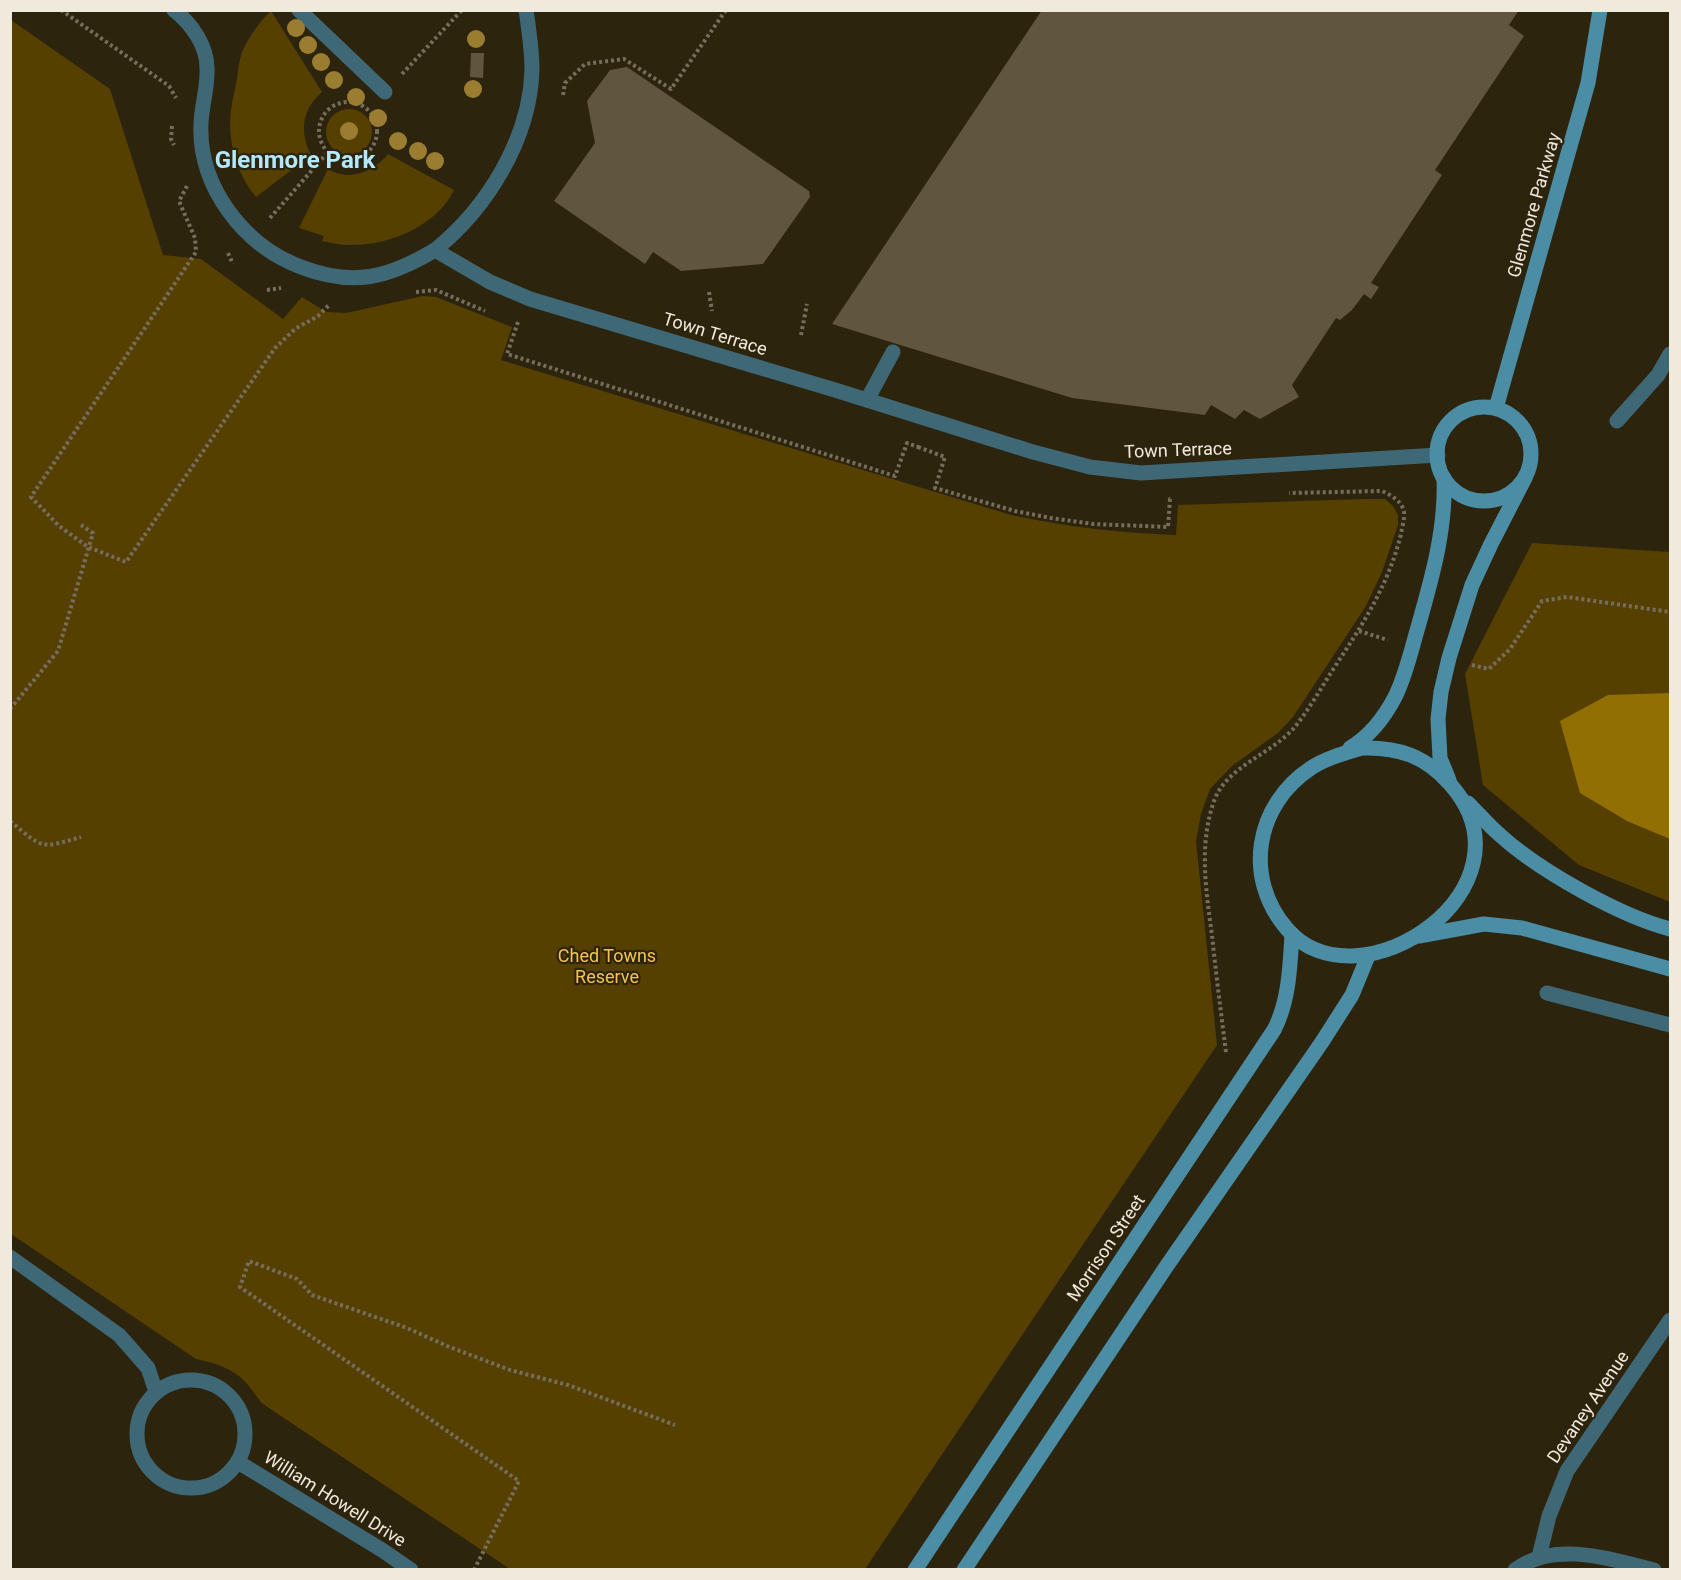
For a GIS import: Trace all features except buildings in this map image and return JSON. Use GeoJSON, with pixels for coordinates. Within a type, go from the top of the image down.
{"type":"FeatureCollection","features":[{"type":"Feature","properties":{"kind":"main road","name":"Glenmore Parkway"},"geometry":{"type":"LineString","coordinates":[[1496,408],[1588,83],[1594,58],[1600,10]]}},
{"type":"Feature","properties":{"kind":"main road"},"geometry":{"type":"LineString","coordinates":[[1416,936],[1437,921],[1455,902],[1464,890],[1475,859],[1476,837],[1471,814],[1455,789],[1440,758],[1438,742],[1441,692],[1472,585],[1525,478],[1531,462],[1530,441],[1523,427],[1511,415],[1496,408],[1468,410],[1454,418],[1444,430],[1438,446],[1438,463],[1444,478],[1454,491],[1469,498],[1485,501],[1500,499],[1514,491],[1525,478]]}},
{"type":"Feature","properties":{"kind":"main road"},"geometry":{"type":"LineString","coordinates":[[1444,478],[1444,504],[1439,545],[1403,678],[1381,720],[1370,734],[1339,754],[1312,766],[1282,794],[1270,814],[1262,836],[1261,881],[1268,901],[1279,920],[1292,934],[1325,954],[1346,957],[1368,956],[1416,936],[1484,924],[1522,928],[1671,969]]}},
{"type":"Feature","properties":{"kind":"main road"},"geometry":{"type":"LineString","coordinates":[[1339,754],[1362,748],[1386,748],[1409,753],[1441,773],[1501,836],[1542,867],[1619,909],[1671,929]]}},
{"type":"Feature","properties":{"kind":"main road","name":"Morrison Street"},"geometry":{"type":"LineString","coordinates":[[915,1569],[1274,1030],[1282,1014],[1286,995],[1292,934]]}},
{"type":"Feature","properties":{"kind":"main road"},"geometry":{"type":"LineString","coordinates":[[964,1569],[1166,1267],[1322,1042],[1352,995],[1368,956]]}},
{"type":"Feature","properties":{"kind":"street"},"geometry":{"type":"LineString","coordinates":[[174,10],[193,30],[206,58],[201,130],[202,149],[209,175],[221,201],[248,234],[267,249],[295,265],[324,274],[351,278],[394,272],[435,250],[454,235],[473,213],[513,147],[529,96],[532,70],[526,10]]}},
{"type":"Feature","properties":{"kind":"street"},"geometry":{"type":"LineString","coordinates":[[299,10],[385,92]]}},
{"type":"Feature","properties":{"kind":"street","name":"Town Terrace"},"geometry":{"type":"LineString","coordinates":[[435,250],[490,282],[530,299],[1061,460],[1120,472],[1150,473],[1438,455]]}},
{"type":"Feature","properties":{"kind":"street"},"geometry":{"type":"LineString","coordinates":[[867,400],[893,352]]}},
{"type":"Feature","properties":{"kind":"street"},"geometry":{"type":"LineString","coordinates":[[1617,421],[1659,375],[1671,354]]}},
{"type":"Feature","properties":{"kind":"street"},"geometry":{"type":"LineString","coordinates":[[1547,993],[1671,1025]]}},
{"type":"Feature","properties":{"kind":"street"},"geometry":{"type":"LineString","coordinates":[[10,1257],[119,1335],[148,1368],[156,1392]]}},
{"type":"Feature","properties":{"kind":"street","name":"Devaney Avenue"},"geometry":{"type":"LineString","coordinates":[[1539,1557],[1550,1516],[1567,1471],[1671,1320]]}},
{"type":"Feature","properties":{"kind":"street"},"geometry":{"type":"LineString","coordinates":[[192,1379],[210,1382],[226,1391],[238,1406],[244,1424],[245,1443],[238,1461],[225,1476],[209,1485],[190,1489],[174,1486],[158,1477],[145,1463],[138,1446],[137,1426],[144,1407],[156,1392],[173,1382],[192,1379]]}},
{"type":"Feature","properties":{"kind":"street","name":"William Howell Drive"},"geometry":{"type":"LineString","coordinates":[[238,1461],[411,1569]]}},
{"type":"Feature","properties":{"kind":"street"},"geometry":{"type":"LineString","coordinates":[[1515,1569],[1539,1557],[1581,1555],[1607,1558],[1654,1569]]}},
{"type":"Feature","properties":{"kind":"path"},"geometry":{"type":"LineString","coordinates":[[61,10],[170,86],[177,96],[175,105]]}},
{"type":"Feature","properties":{"kind":"path"},"geometry":{"type":"LineString","coordinates":[[385,92],[462,10]]}},
{"type":"Feature","properties":{"kind":"path"},"geometry":{"type":"LineString","coordinates":[[562,95],[565,83],[585,64],[624,58],[671,89],[726,10]]}},
{"type":"Feature","properties":{"kind":"path"},"geometry":{"type":"LineString","coordinates":[[343,102],[352,102],[369,110],[377,128],[372,148],[356,160],[346,161],[328,152],[322,145],[319,127],[327,111],[343,102]]}},
{"type":"Feature","properties":{"kind":"path"},"geometry":{"type":"LineString","coordinates":[[173,122],[171,139],[174,148]]}},
{"type":"Feature","properties":{"kind":"path"},"geometry":{"type":"LineString","coordinates":[[270,218],[328,152]]}},
{"type":"Feature","properties":{"kind":"path"},"geometry":{"type":"LineString","coordinates":[[184,176],[191,194]]}},
{"type":"Feature","properties":{"kind":"path"},"geometry":{"type":"LineString","coordinates":[[187,185],[179,201],[195,238],[196,252],[31,497],[59,526],[88,548],[126,562],[275,348],[295,329],[318,316],[330,304]]}},
{"type":"Feature","properties":{"kind":"path"},"geometry":{"type":"LineString","coordinates":[[226,250],[233,264]]}},
{"type":"Feature","properties":{"kind":"path"},"geometry":{"type":"LineString","coordinates":[[267,290],[281,288],[291,291]]}},
{"type":"Feature","properties":{"kind":"path"},"geometry":{"type":"LineString","coordinates":[[414,292],[436,290],[486,312]]}},
{"type":"Feature","properties":{"kind":"path"},"geometry":{"type":"LineString","coordinates":[[709,292],[712,312]]}},
{"type":"Feature","properties":{"kind":"path"},"geometry":{"type":"LineString","coordinates":[[320,301],[338,304]]}},
{"type":"Feature","properties":{"kind":"path"},"geometry":{"type":"LineString","coordinates":[[801,335],[807,304]]}},
{"type":"Feature","properties":{"kind":"path"},"geometry":{"type":"LineString","coordinates":[[507,318],[518,321],[507,354],[895,476],[907,443],[945,457],[935,488],[1015,511],[1094,524],[1168,527],[1170,499],[1182,498]]}},
{"type":"Feature","properties":{"kind":"path"},"geometry":{"type":"LineString","coordinates":[[918,447],[920,440]]}},
{"type":"Feature","properties":{"kind":"path"},"geometry":{"type":"LineString","coordinates":[[1226,1052],[1206,885],[1205,850],[1212,805],[1218,790],[1232,775],[1273,746],[1293,728],[1359,631],[1381,591],[1396,554],[1404,518],[1401,505],[1395,498],[1382,491],[1289,494],[1289,487]]}},
{"type":"Feature","properties":{"kind":"path"},"geometry":{"type":"LineString","coordinates":[[10,709],[58,651],[93,533],[81,525]]}},
{"type":"Feature","properties":{"kind":"path"},"geometry":{"type":"LineString","coordinates":[[1449,658],[1489,669],[1510,649],[1542,601],[1567,597],[1671,612]]}},
{"type":"Feature","properties":{"kind":"path"},"geometry":{"type":"LineString","coordinates":[[1359,631],[1412,648]]}},
{"type":"Feature","properties":{"kind":"path"},"geometry":{"type":"LineString","coordinates":[[10,822],[34,841],[44,845],[50,846],[81,837]]}},
{"type":"Feature","properties":{"kind":"path"},"geometry":{"type":"LineString","coordinates":[[474,1569],[519,1481],[240,1287],[249,1261],[297,1279],[312,1294],[407,1328],[447,1346],[510,1370],[568,1385],[675,1425]]}},
{"type":"Feature","properties":{"kind":"green space"},"geometry":{"type":"Polygon","coordinates":[[[271,11],[322,92],[310,106],[304,121],[305,138],[311,155],[256,197],[249,188],[235,157],[230,122],[242,52],[262,20],[271,11]]]}},
{"type":"Feature","properties":{"kind":"green space","name":"Ched Towns Reserve"},"geometry":{"type":"Polygon","coordinates":[[[11,20],[110,89],[163,255],[201,259],[283,319],[302,297],[326,312],[346,313],[423,296],[436,297],[512,327],[501,360],[1011,515],[1053,523],[1133,533],[1176,535],[1178,505],[1366,499],[1385,499],[1398,515],[1398,525],[1382,572],[1366,606],[1293,717],[1278,733],[1232,766],[1210,789],[1201,814],[1196,841],[1217,1045],[865,1569],[510,1569],[263,1404],[246,1382],[233,1372],[219,1365],[196,1359],[11,1234],[11,20]]]}},
{"type":"Feature","properties":{"kind":"green space"},"geometry":{"type":"Polygon","coordinates":[[[349,109],[365,116],[372,132],[365,148],[349,155],[333,148],[326,132],[333,116],[349,109]]]}},
{"type":"Feature","properties":{"kind":"green space"},"geometry":{"type":"Polygon","coordinates":[[[388,154],[454,190],[436,214],[395,238],[365,244],[343,245],[322,241],[324,236],[299,228],[328,169],[345,175],[361,173],[375,166],[388,154]]]}},
{"type":"Feature","properties":{"kind":"green space"},"geometry":{"type":"Polygon","coordinates":[[[1532,543],[1670,552],[1670,902],[1579,865],[1483,785],[1465,674],[1532,543]]]}},
{"type":"Feature","properties":{"kind":"shaded area"},"geometry":{"type":"Polygon","coordinates":[[[1670,693],[1670,839],[1627,821],[1580,793],[1560,721],[1608,695],[1670,693]]]}},
{"type":"Feature","properties":{"kind":"district","name":"Glenmore Park"},"geometry":{"type":"Point","coordinates":[295,160]}}]}
